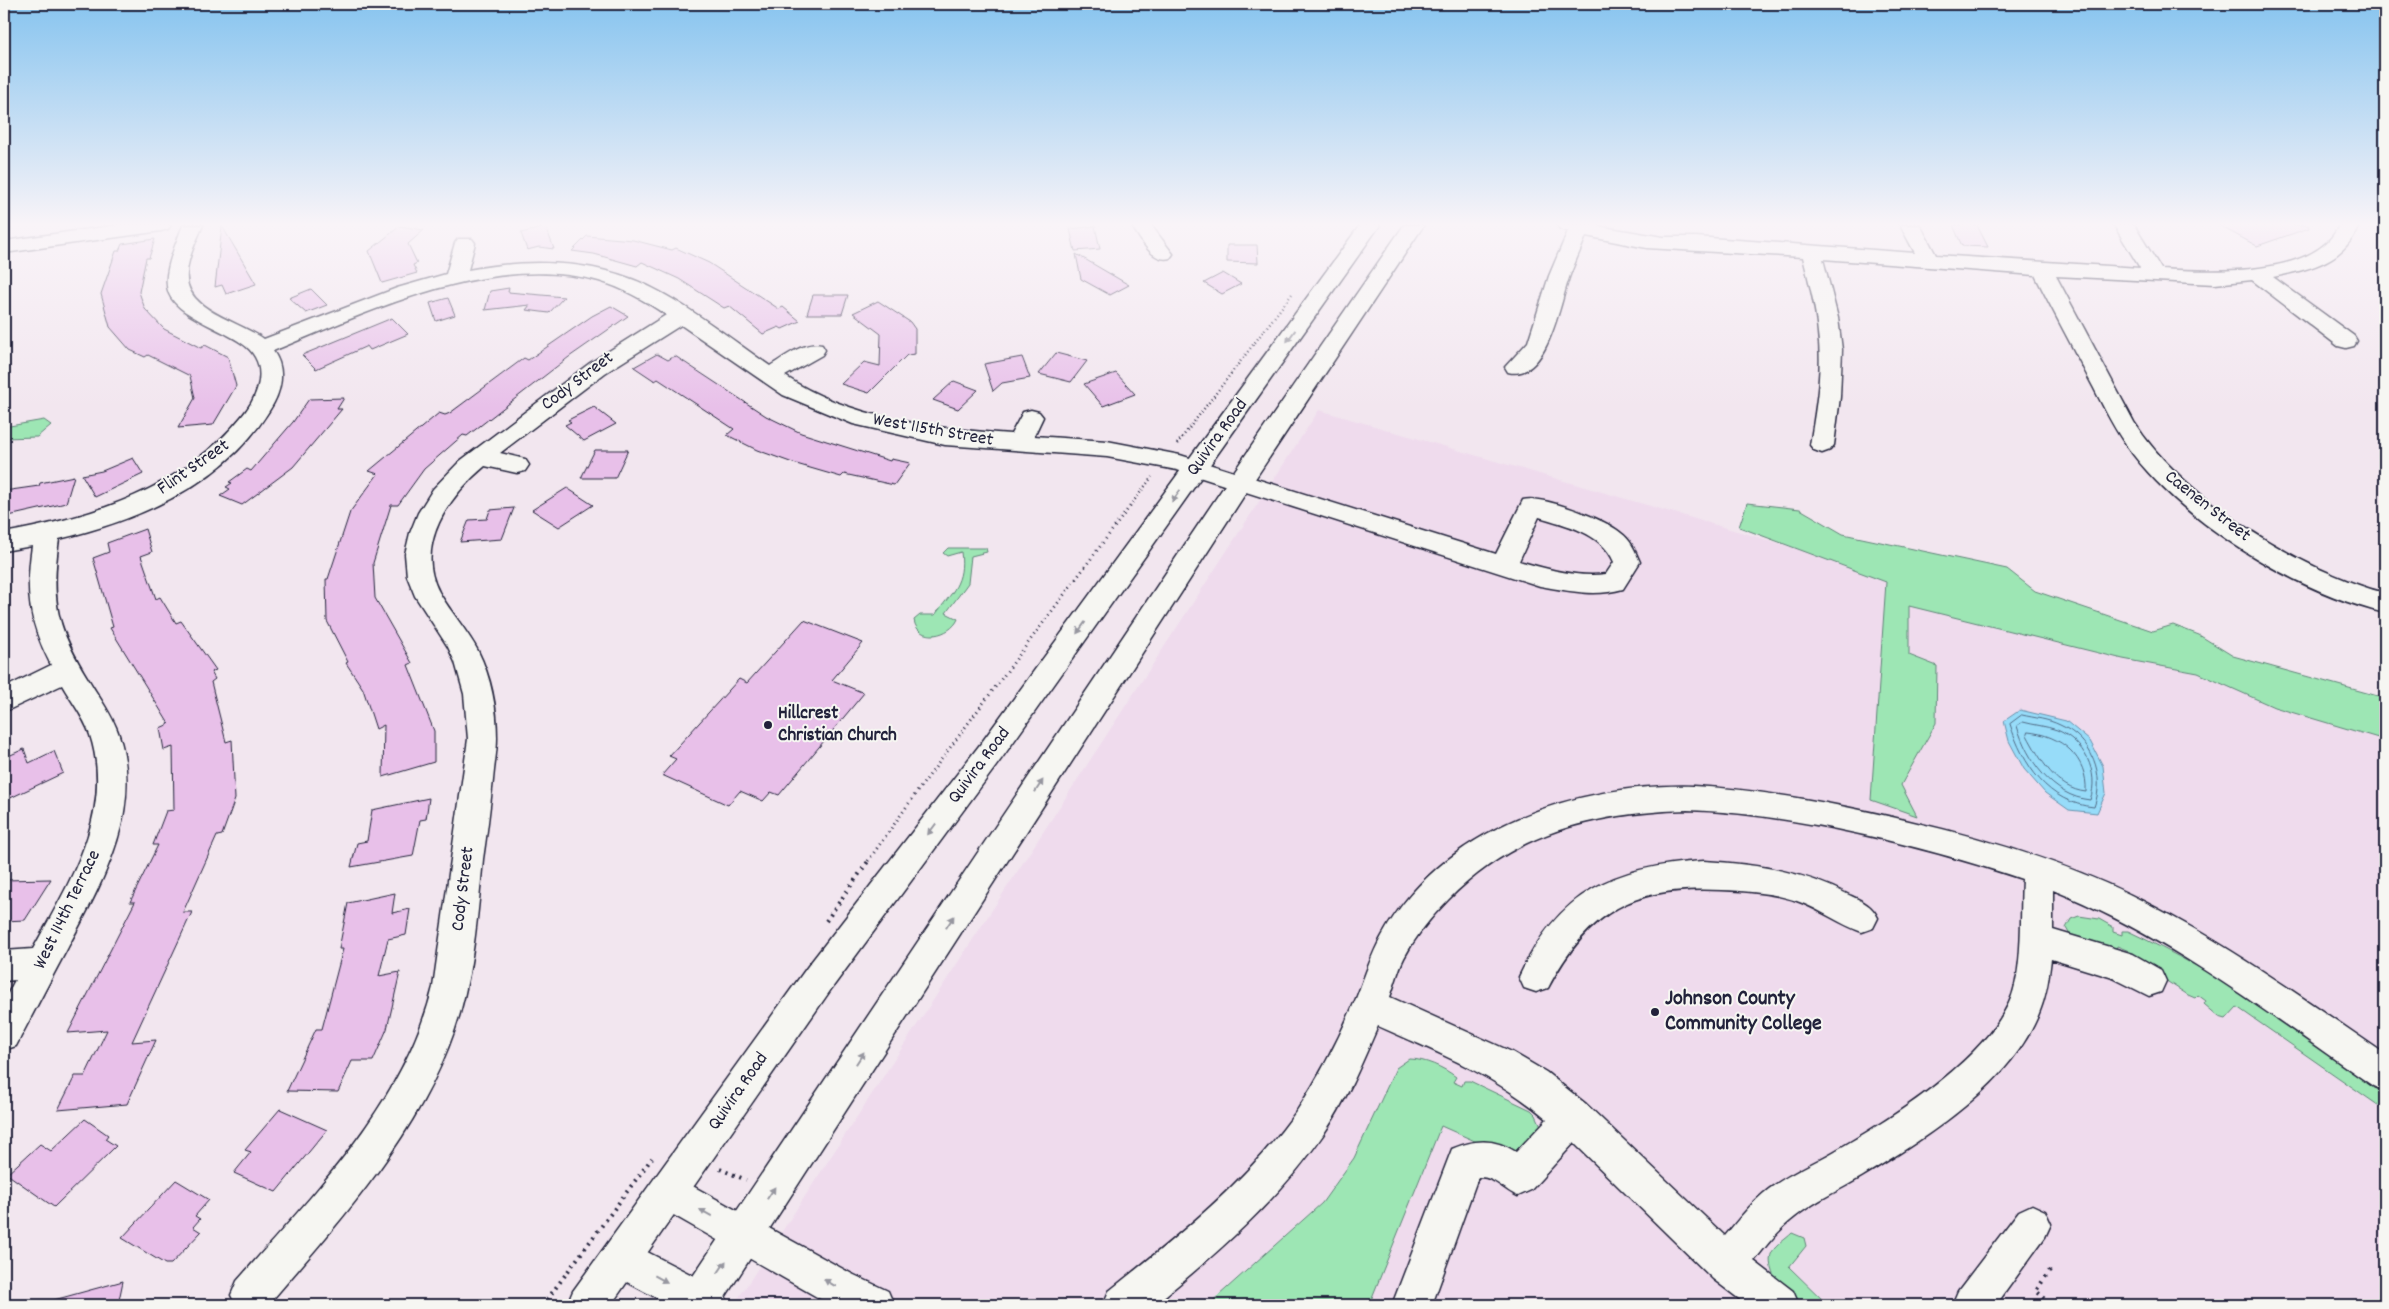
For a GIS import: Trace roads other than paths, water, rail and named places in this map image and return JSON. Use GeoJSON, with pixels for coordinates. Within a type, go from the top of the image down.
{"type":"FeatureCollection","features":[{"type":"Feature","properties":{"kind":"street"},"geometry":{"type":"LineString","coordinates":[[177,286],[181,298],[194,311],[245,334],[261,348]]}},
{"type":"Feature","properties":{"kind":"street","name":"West 115th Street"},"geometry":{"type":"LineString","coordinates":[[261,348],[386,298],[427,286]]}},
{"type":"Feature","properties":{"kind":"street","name":"West 115th Street"},"geometry":{"type":"LineString","coordinates":[[633,286],[681,316],[768,376],[818,402],[861,419],[893,428],[945,437],[1018,444],[1107,449],[1165,460],[1197,468],[1504,565]]}},
{"type":"Feature","properties":{"kind":"street","name":"Quivira Road"},"geometry":{"type":"LineString","coordinates":[[587,1305],[820,977],[992,750],[1327,286]]}},
{"type":"Feature","properties":{"kind":"street"},"geometry":{"type":"LineString","coordinates":[[622,1258],[702,1304],[772,1191],[1240,482],[1373,286]]}},
{"type":"Feature","properties":{"kind":"street"},"geometry":{"type":"LineString","coordinates":[[1516,368],[1538,344],[1556,286]]}},
{"type":"Feature","properties":{"kind":"street"},"geometry":{"type":"LineString","coordinates":[[1820,286],[1827,319],[1831,359],[1829,400],[1822,446]]}},
{"type":"Feature","properties":{"kind":"street","name":"Caenen Street"},"geometry":{"type":"LineString","coordinates":[[2051,286],[2120,416],[2138,444],[2163,474],[2198,504],[2242,536],[2294,567],[2322,582],[2385,603]]}},
{"type":"Feature","properties":{"kind":"street"},"geometry":{"type":"LineString","coordinates":[[2272,286],[2346,341]]}},
{"type":"Feature","properties":{"kind":"street","name":"Cody Street"},"geometry":{"type":"LineString","coordinates":[[251,1295],[339,1191],[379,1139],[417,1076],[431,1045],[447,997],[455,960],[483,739],[481,700],[477,682],[464,650],[423,587],[418,561],[422,534],[434,507],[454,481],[480,457],[610,357],[681,316]]}},
{"type":"Feature","properties":{"kind":"street","name":"Flint Street"},"geometry":{"type":"LineString","coordinates":[[4,542],[82,525],[141,502],[187,478],[219,454],[244,430],[266,396],[270,384],[269,365],[261,348]]}},
{"type":"Feature","properties":{"kind":"street"},"geometry":{"type":"LineString","coordinates":[[768,376],[814,350]]}},
{"type":"Feature","properties":{"kind":"street","name":"West 115th Street"},"geometry":{"type":"LineString","coordinates":[[1018,444],[1031,417]]}},
{"type":"Feature","properties":{"kind":"street"},"geometry":{"type":"LineString","coordinates":[[480,457],[516,465]]}},
{"type":"Feature","properties":{"kind":"street","name":"West 114th Terrace"},"geometry":{"type":"LineString","coordinates":[[4,1034],[88,877],[104,836],[112,798],[112,764],[104,734],[52,644],[43,616],[40,573],[47,534]]}},
{"type":"Feature","properties":{"kind":"street"},"geometry":{"type":"LineString","coordinates":[[4,701],[67,670]]}},
{"type":"Feature","properties":{"kind":"street"},"geometry":{"type":"LineString","coordinates":[[1123,1305],[1168,1268],[1223,1218],[1294,1147],[1329,1092],[1370,1005],[1393,946],[1425,902],[1467,863],[1514,833],[1566,813],[1627,801],[1689,798],[1768,806],[1839,818],[1919,836],[2038,870],[2117,904],[2202,950],[2385,1074]]}},
{"type":"Feature","properties":{"kind":"street"},"geometry":{"type":"LineString","coordinates":[[1727,1265],[1752,1233],[1781,1203],[1865,1153],[1968,1082],[2011,1031],[2024,1008],[2031,976],[2035,940],[2038,870]]}},
{"type":"Feature","properties":{"kind":"street"},"geometry":{"type":"LineString","coordinates":[[1536,977],[1557,939],[1586,909],[1606,896],[1656,878],[1684,874],[1712,874],[1792,886],[1831,901],[1862,918]]}},
{"type":"Feature","properties":{"kind":"street"},"geometry":{"type":"LineString","coordinates":[[2035,940],[2122,965],[2149,981]]}},
{"type":"Feature","properties":{"kind":"street"},"geometry":{"type":"LineString","coordinates":[[4,966],[42,964]]}},
{"type":"Feature","properties":{"kind":"street"},"geometry":{"type":"LineString","coordinates":[[1370,1005],[1500,1064],[1534,1084],[1573,1117],[1727,1265],[1779,1305]]}},
{"type":"Feature","properties":{"kind":"street"},"geometry":{"type":"LineString","coordinates":[[1412,1305],[1465,1162],[1481,1157],[1502,1162],[1518,1177],[1573,1117]]}},
{"type":"Feature","properties":{"kind":"street"},"geometry":{"type":"LineString","coordinates":[[668,1192],[838,1288],[874,1305]]}},
{"type":"Feature","properties":{"kind":"street"},"geometry":{"type":"LineString","coordinates":[[1972,1305],[2032,1224]]}},
{"type":"Feature","properties":{"kind":"water"},"geometry":{"type":"Polygon","coordinates":[[[2020,710],[2066,721],[2090,741],[2103,766],[2106,793],[2097,813],[2069,810],[2045,793],[2024,769],[2009,741],[2004,721],[2020,710]]]}},
{"type":"Feature","properties":{"kind":"place","name":"Hillcrest Christian Church"},"geometry":{"type":"Point","coordinates":[768,725]}},
{"type":"Feature","properties":{"kind":"place","name":"Johnson County Community College"},"geometry":{"type":"Point","coordinates":[1655,1012]}}]}
